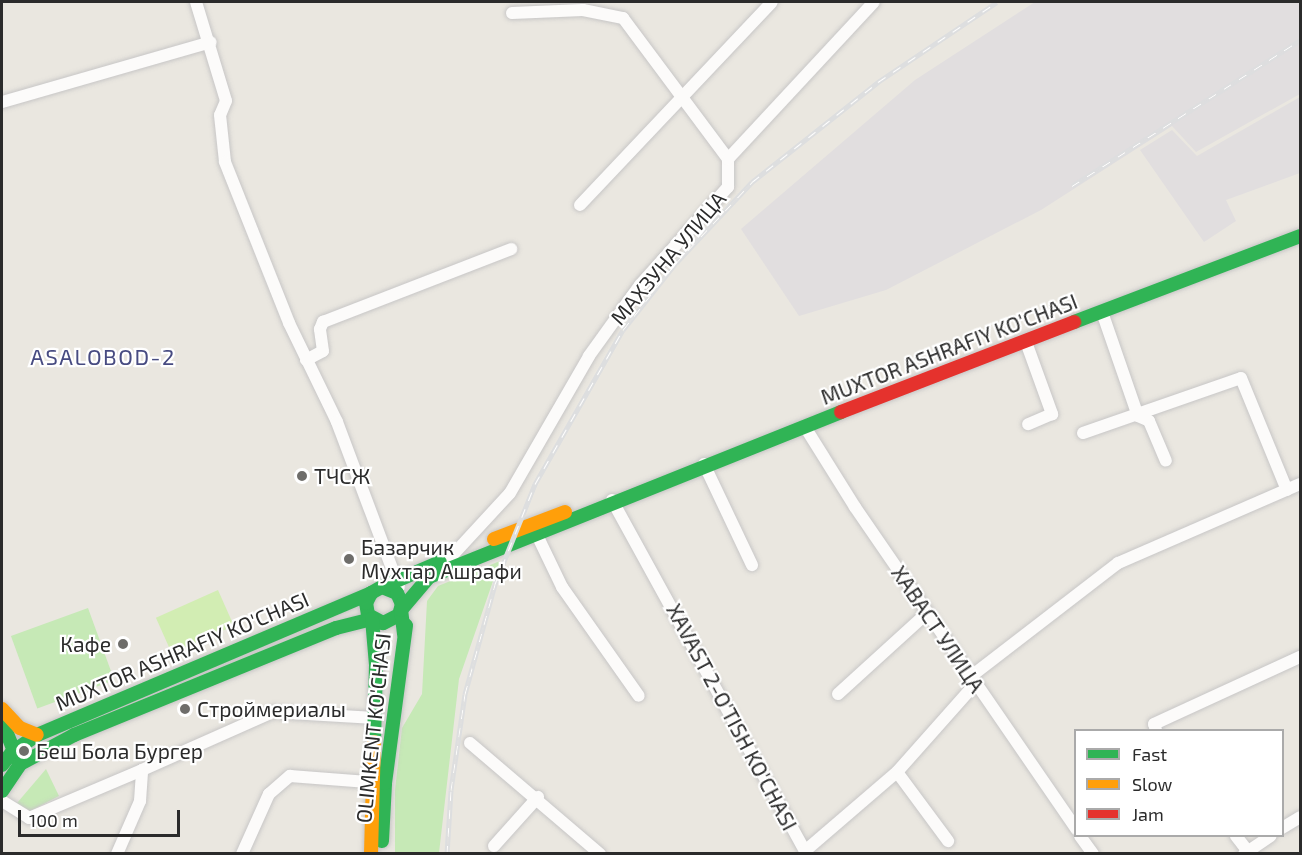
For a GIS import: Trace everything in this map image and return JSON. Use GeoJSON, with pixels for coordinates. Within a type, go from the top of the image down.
{"type":"FeatureCollection","features":[{"type":"Feature","properties":{"kind":"main road","name":"MUXTOR ASHRAFIY KO'CHASI"},"geometry":{"type":"LineString","coordinates":[[401,604],[429,577],[537,535],[612,500],[1300,236]]}},
{"type":"Feature","properties":{"kind":"main road","name":"MUXTOR ASHRAFIY KO'CHASI"},"geometry":{"type":"LineString","coordinates":[[2,765],[12,752],[37,735],[559,513],[612,500]]}},
{"type":"Feature","properties":{"kind":"main road","name":"OLIMKENT KO'CHASI"},"geometry":{"type":"LineString","coordinates":[[371,854],[378,783],[404,634],[411,608],[429,577]]}},
{"type":"Feature","properties":{"kind":"main road"},"geometry":{"type":"LineString","coordinates":[[401,604],[389,622],[372,619],[366,603],[376,590],[392,589],[401,604],[404,634]]}},
{"type":"Feature","properties":{"kind":"main road","name":"MUXTOR ASHRAFIY KO'CHASI"},"geometry":{"type":"LineString","coordinates":[[20,764],[74,735],[336,628],[372,619]]}},
{"type":"Feature","properties":{"kind":"main road","name":"OLIMKENT KO'CHASI"},"geometry":{"type":"LineString","coordinates":[[372,619],[382,854]]}},
{"type":"Feature","properties":{"kind":"main road","name":"MUXTOR ASHRAFIY KO'CHASI"},"geometry":{"type":"LineString","coordinates":[[336,628],[360,632],[374,650]]}},
{"type":"Feature","properties":{"kind":"main road"},"geometry":{"type":"LineString","coordinates":[[2,709],[20,728],[37,735]]}},
{"type":"Feature","properties":{"kind":"main road"},"geometry":{"type":"LineString","coordinates":[[2,721],[12,752]]}},
{"type":"Feature","properties":{"kind":"main road"},"geometry":{"type":"LineString","coordinates":[[2,740],[20,764],[2,791]]}},
{"type":"Feature","properties":{"kind":"street"},"geometry":{"type":"LineString","coordinates":[[196,2],[211,42],[226,101],[220,115],[225,162],[306,360],[337,422],[398,580],[401,604]]}},
{"type":"Feature","properties":{"kind":"street"},"geometry":{"type":"LineString","coordinates":[[580,205],[772,2]]}},
{"type":"Feature","properties":{"kind":"street","name":"МАХЗУНА УЛИЦА"},"geometry":{"type":"LineString","coordinates":[[450,558],[510,493],[589,356],[640,285],[728,187],[728,159],[874,2]]}},
{"type":"Feature","properties":{"kind":"street"},"geometry":{"type":"LineString","coordinates":[[512,13],[583,10],[622,18],[728,159]]}},
{"type":"Feature","properties":{"kind":"street"},"geometry":{"type":"LineString","coordinates":[[2,102],[211,42]]}},
{"type":"Feature","properties":{"kind":"street"},"geometry":{"type":"LineString","coordinates":[[306,360],[323,351],[320,329],[323,322],[511,249]]}},
{"type":"Feature","properties":{"kind":"street"},"geometry":{"type":"LineString","coordinates":[[1102,312],[1138,416],[1149,421],[1166,461]]}},
{"type":"Feature","properties":{"kind":"street"},"geometry":{"type":"LineString","coordinates":[[1026,342],[1052,414],[1028,424]]}},
{"type":"Feature","properties":{"kind":"street"},"geometry":{"type":"LineString","coordinates":[[1083,433],[1138,416],[1241,378],[1287,490]]}},
{"type":"Feature","properties":{"kind":"street","name":"ХАВАСТ УЛИЦА"},"geometry":{"type":"LineString","coordinates":[[805,427],[927,613],[1074,826]]}},
{"type":"Feature","properties":{"kind":"street"},"geometry":{"type":"LineString","coordinates":[[704,464],[752,565]]}},
{"type":"Feature","properties":{"kind":"street","name":"XAVAST 2-O'TISH KO'CHASI"},"geometry":{"type":"LineString","coordinates":[[612,500],[804,850],[814,846],[897,772],[973,681],[1118,563],[1300,484]]}},
{"type":"Feature","properties":{"kind":"street"},"geometry":{"type":"LineString","coordinates":[[537,535],[562,587],[639,696]]}},
{"type":"Feature","properties":{"kind":"street"},"geometry":{"type":"LineString","coordinates":[[838,694],[927,613]]}},
{"type":"Feature","properties":{"kind":"street"},"geometry":{"type":"LineString","coordinates":[[1156,729],[1154,724],[1300,657]]}},
{"type":"Feature","properties":{"kind":"street"},"geometry":{"type":"LineString","coordinates":[[2,801],[29,818],[273,712],[375,718]]}},
{"type":"Feature","properties":{"kind":"street"},"geometry":{"type":"LineString","coordinates":[[470,743],[538,797],[599,853]]}},
{"type":"Feature","properties":{"kind":"street"},"geometry":{"type":"LineString","coordinates":[[117,854],[140,801],[142,770]]}},
{"type":"Feature","properties":{"kind":"street"},"geometry":{"type":"LineString","coordinates":[[897,772],[948,842]]}},
{"type":"Feature","properties":{"kind":"street"},"geometry":{"type":"LineString","coordinates":[[242,854],[269,794],[280,782],[290,776],[378,783]]}},
{"type":"Feature","properties":{"kind":"street"},"geometry":{"type":"LineString","coordinates":[[494,846],[538,797]]}},
{"type":"Feature","properties":{"kind":"street"},"geometry":{"type":"LineString","coordinates":[[1284,827],[1300,817]]}},
{"type":"Feature","properties":{"kind":"street"},"geometry":{"type":"LineString","coordinates":[[1081,837],[1093,854]]}},
{"type":"Feature","properties":{"kind":"street"},"geometry":{"type":"LineString","coordinates":[[1237,837],[1246,852],[1268,837]]}},
{"type":"Feature","properties":{"kind":"shaded area"},"geometry":{"type":"Polygon","coordinates":[[[1035,2],[1300,2],[1300,94],[1196,152],[1172,126],[1041,210],[886,290],[799,316],[741,229],[915,80],[1035,2]]]}},
{"type":"Feature","properties":{"kind":"shaded area"},"geometry":{"type":"Polygon","coordinates":[[[1300,97],[1300,173],[1226,200],[1236,221],[1204,242],[1140,150],[1172,130],[1197,156],[1300,97]]]}},
{"type":"Feature","properties":{"kind":"green space"},"geometry":{"type":"Polygon","coordinates":[[[500,561],[459,679],[439,853],[395,853],[395,790],[402,728],[422,694],[427,601],[438,586],[500,561]]]}},
{"type":"Feature","properties":{"kind":"green space"},"geometry":{"type":"Polygon","coordinates":[[[218,590],[234,626],[172,653],[156,618],[218,590]]]}},
{"type":"Feature","properties":{"kind":"green space"},"geometry":{"type":"Polygon","coordinates":[[[88,608],[114,680],[37,708],[11,636],[88,608]]]}},
{"type":"Feature","properties":{"kind":"green space"},"geometry":{"type":"Polygon","coordinates":[[[46,769],[59,796],[30,811],[17,803],[46,769]]]}},
{"type":"Feature","properties":{"kind":"railway"},"geometry":{"type":"LineString","coordinates":[[447,854],[451,790],[465,694],[495,584],[535,484],[623,330],[676,263],[752,182],[878,82],[997,2]]}},
{"type":"Feature","properties":{"kind":"railway"},"geometry":{"type":"LineString","coordinates":[[1072,186],[1300,40]]}},
{"type":"Feature","properties":{"kind":"traffic: fast"},"geometry":{"type":"LineString","coordinates":[[1074,322],[1300,236]]}},
{"type":"Feature","properties":{"kind":"traffic: fast"},"geometry":{"type":"LineString","coordinates":[[404,634],[401,610],[429,577],[841,412]]}},
{"type":"Feature","properties":{"kind":"traffic: fast"},"geometry":{"type":"LineString","coordinates":[[382,587],[397,593],[402,604],[399,615],[383,623],[368,615],[366,603],[371,593],[382,587],[440,562]]}},
{"type":"Feature","properties":{"kind":"traffic: fast"},"geometry":{"type":"LineString","coordinates":[[2,765],[12,752],[37,735],[371,593]]}},
{"type":"Feature","properties":{"kind":"traffic: fast"},"geometry":{"type":"LineString","coordinates":[[2,791],[20,764],[74,735],[336,628],[372,619],[376,665],[374,742]]}},
{"type":"Feature","properties":{"kind":"traffic: fast"},"geometry":{"type":"LineString","coordinates":[[382,841],[385,783],[406,625]]}},
{"type":"Feature","properties":{"kind":"traffic: fast"},"geometry":{"type":"LineString","coordinates":[[2,721],[18,761]]}},
{"type":"Feature","properties":{"kind":"traffic: slow"},"geometry":{"type":"LineString","coordinates":[[494,539],[565,512]]}},
{"type":"Feature","properties":{"kind":"traffic: slow"},"geometry":{"type":"LineString","coordinates":[[2,709],[20,728],[37,735]]}},
{"type":"Feature","properties":{"kind":"traffic: slow"},"geometry":{"type":"LineString","coordinates":[[371,854],[374,742]]}},
{"type":"Feature","properties":{"kind":"traffic: jam"},"geometry":{"type":"LineString","coordinates":[[841,412],[1074,322]]}},
{"type":"Feature","properties":{"kind":"place","name":"ТЧСЖ"},"geometry":{"type":"Point","coordinates":[302,476]}},
{"type":"Feature","properties":{"kind":"place","name":"Базарчик Мухтар Ашрафи"},"geometry":{"type":"Point","coordinates":[349,559]}},
{"type":"Feature","properties":{"kind":"place","name":"Кафе"},"geometry":{"type":"Point","coordinates":[123,644]}},
{"type":"Feature","properties":{"kind":"place","name":"Строймериалы"},"geometry":{"type":"Point","coordinates":[185,709]}},
{"type":"Feature","properties":{"kind":"place","name":"Беш Бола Бургер"},"geometry":{"type":"Point","coordinates":[24,751]}},
{"type":"Feature","properties":{"kind":"district","name":"ASALOBOD-2"},"geometry":{"type":"Point","coordinates":[103,357]}}]}
